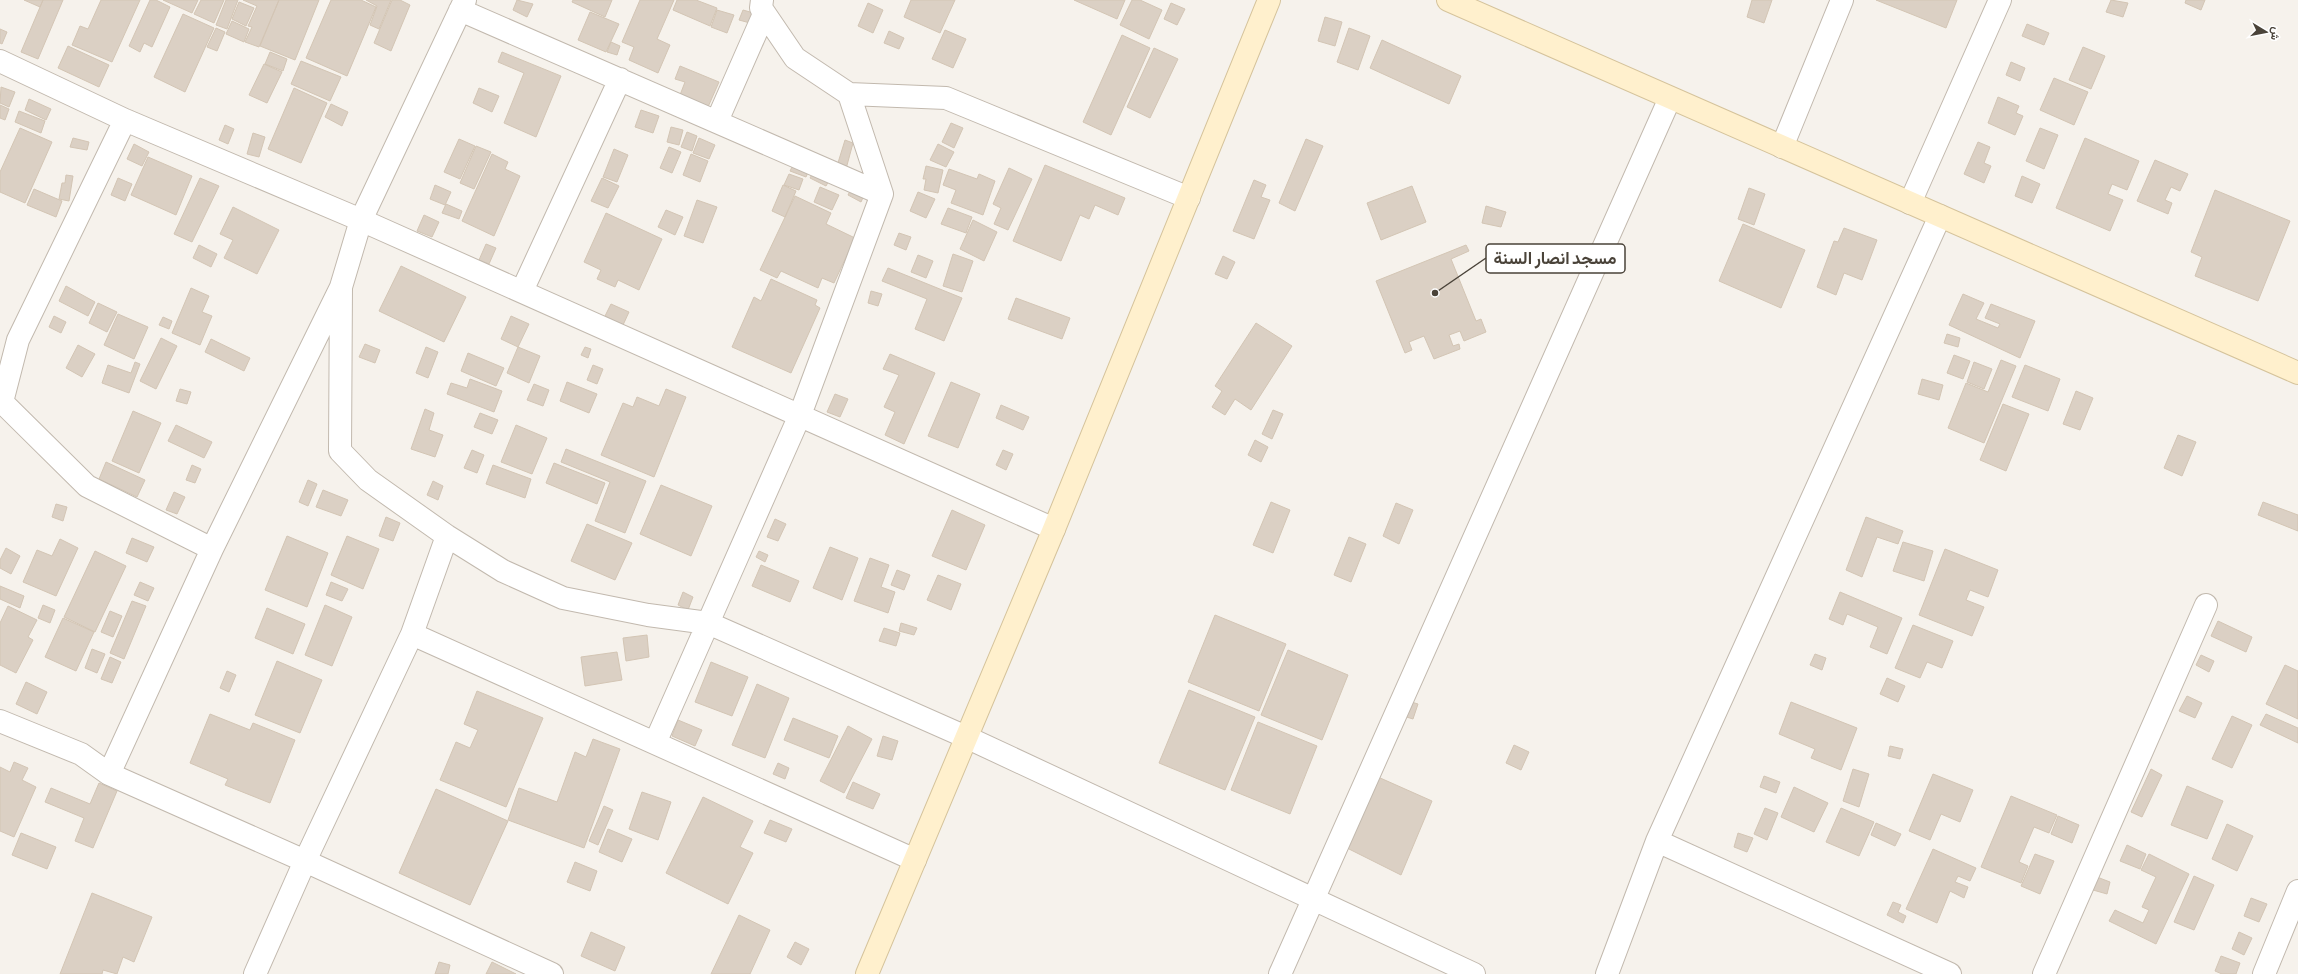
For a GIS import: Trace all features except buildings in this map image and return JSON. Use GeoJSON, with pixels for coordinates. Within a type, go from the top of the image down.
{"type":"FeatureCollection","features":[{"type":"Feature","properties":{"kind":"street"},"geometry":{"type":"LineString","coordinates":[[867,974],[1054,529],[1269,0]]}},
{"type":"Feature","properties":{"kind":"street"},"geometry":{"type":"LineString","coordinates":[[1448,0],[2298,373]]}},
{"type":"Feature","properties":{"kind":"street"},"geometry":{"type":"LineString","coordinates":[[1782,147],[1842,0]]}},
{"type":"Feature","properties":{"kind":"street"},"geometry":{"type":"LineString","coordinates":[[1910,203],[2000,0]]}},
{"type":"Feature","properties":{"kind":"street"},"geometry":{"type":"LineString","coordinates":[[109,774],[212,549],[341,287],[361,220],[463,5],[620,79],[882,194]]}},
{"type":"Feature","properties":{"kind":"street"},"geometry":{"type":"LineString","coordinates":[[763,7],[795,58],[849,94],[946,98],[1189,198]]}},
{"type":"Feature","properties":{"kind":"street"},"geometry":{"type":"LineString","coordinates":[[717,121],[763,7]]}},
{"type":"Feature","properties":{"kind":"street"},"geometry":{"type":"LineString","coordinates":[[0,61],[125,120],[361,220],[1054,529]]}},
{"type":"Feature","properties":{"kind":"street"},"geometry":{"type":"LineString","coordinates":[[522,291],[620,79]]}},
{"type":"Feature","properties":{"kind":"street"},"geometry":{"type":"LineString","coordinates":[[655,743],[800,415],[882,194],[849,94]]}},
{"type":"Feature","properties":{"kind":"street"},"geometry":{"type":"LineString","coordinates":[[1280,974],[1670,98]]}},
{"type":"Feature","properties":{"kind":"street"},"geometry":{"type":"LineString","coordinates":[[125,120],[18,340],[1,401],[87,486],[212,549]]}},
{"type":"Feature","properties":{"kind":"street"},"geometry":{"type":"LineString","coordinates":[[1607,974],[1657,841],[1940,216]]}},
{"type":"Feature","properties":{"kind":"street"},"geometry":{"type":"LineString","coordinates":[[341,287],[340,451],[368,480],[447,536],[503,571],[562,598],[648,615],[708,623],[966,737],[1474,974]]}},
{"type":"Feature","properties":{"kind":"street"},"geometry":{"type":"LineString","coordinates":[[255,974],[305,861],[412,634],[447,536]]}},
{"type":"Feature","properties":{"kind":"street"},"geometry":{"type":"LineString","coordinates":[[2044,974],[2206,605]]}},
{"type":"Feature","properties":{"kind":"street"},"geometry":{"type":"LineString","coordinates":[[412,634],[914,860]]}},
{"type":"Feature","properties":{"kind":"street"},"geometry":{"type":"LineString","coordinates":[[0,721],[81,754],[109,774],[305,861],[552,974]]}},
{"type":"Feature","properties":{"kind":"street"},"geometry":{"type":"LineString","coordinates":[[1657,841],[1950,974]]}},
{"type":"Feature","properties":{"kind":"street"},"geometry":{"type":"LineString","coordinates":[[2264,974],[2298,891]]}},
{"type":"Feature","properties":{"kind":"place","name":"مسجد انصار السنة"},"geometry":{"type":"Point","coordinates":[1435,293]}}]}
